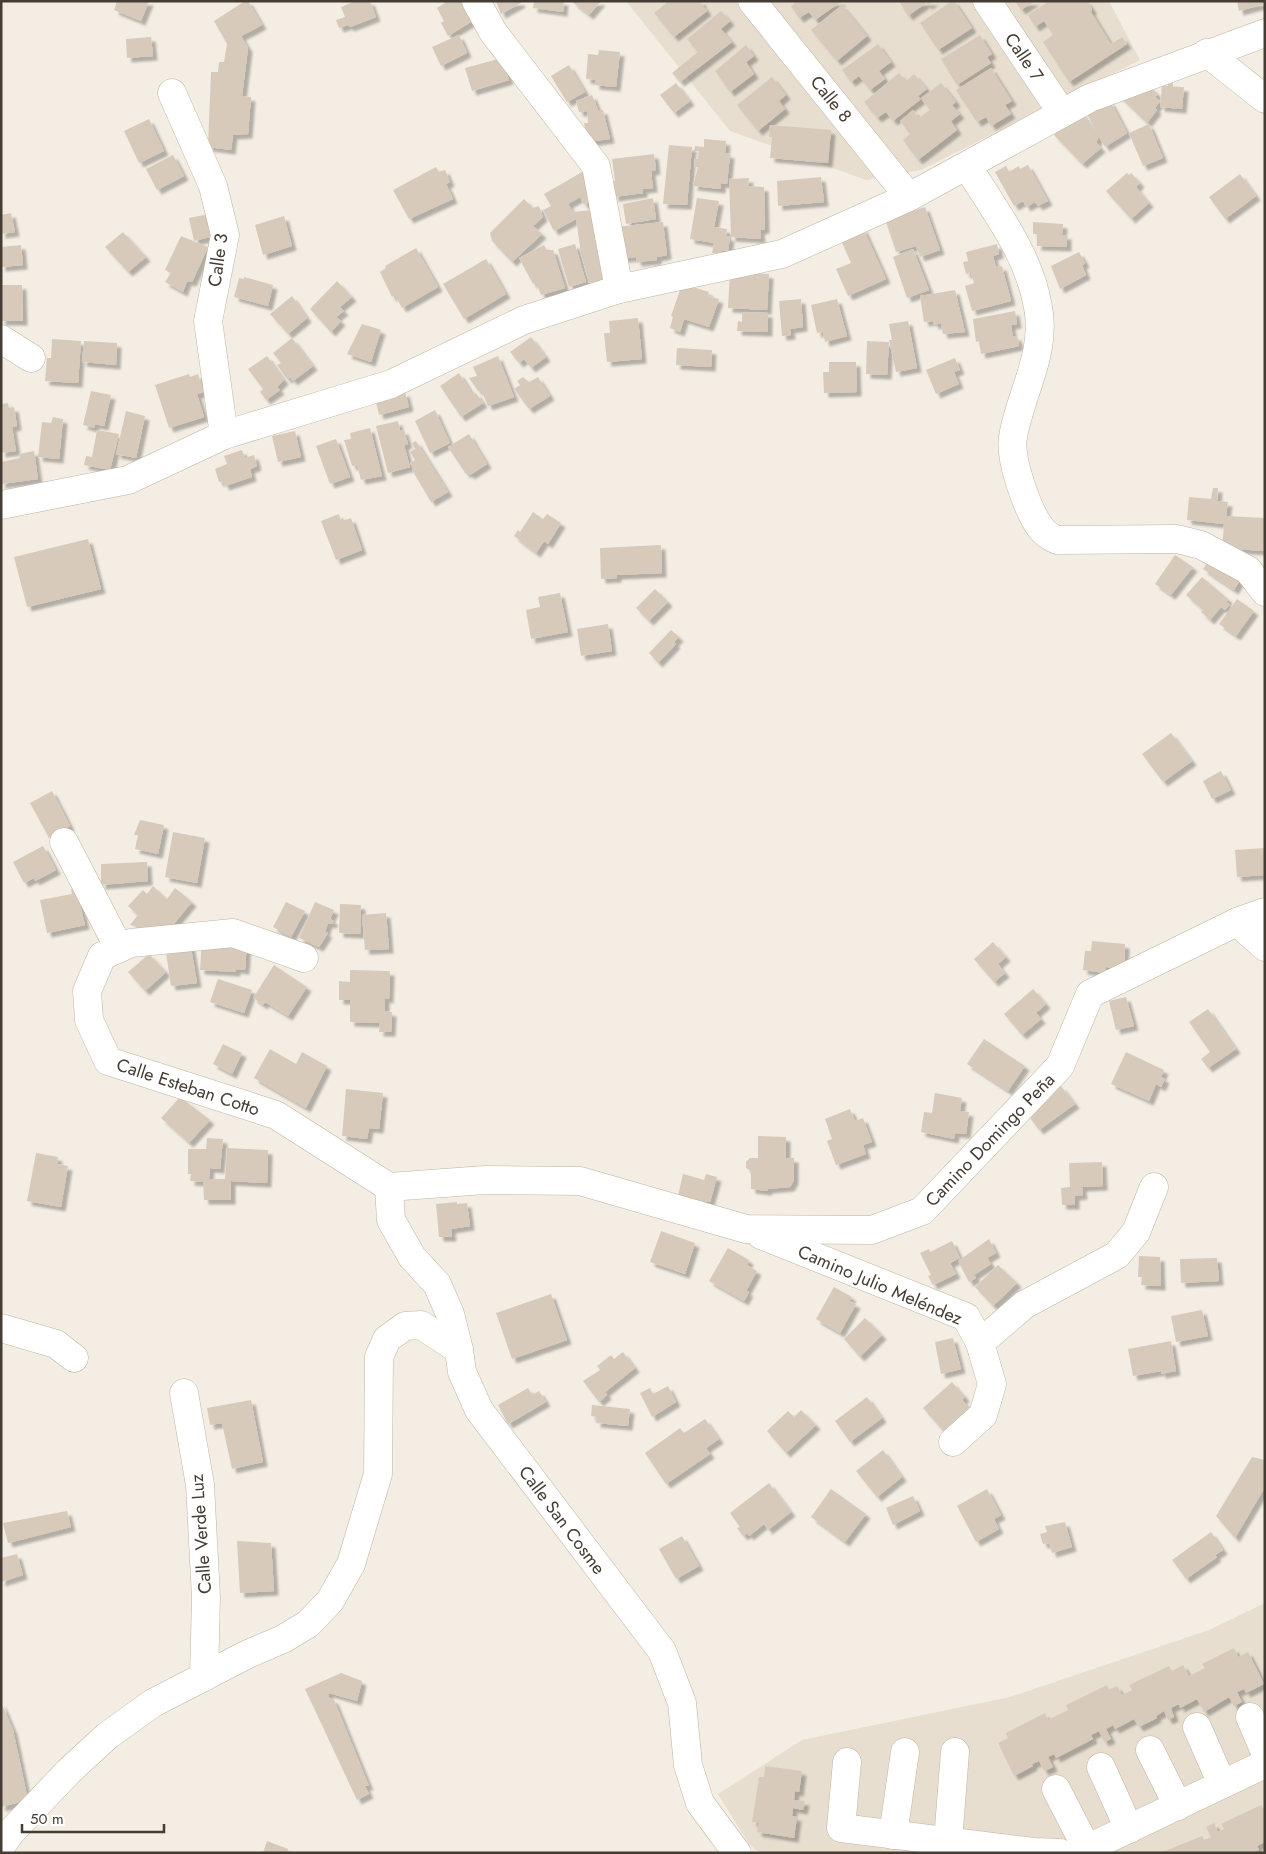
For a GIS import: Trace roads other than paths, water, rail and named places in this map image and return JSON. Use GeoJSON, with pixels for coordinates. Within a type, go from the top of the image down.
{"type":"FeatureCollection","features":[{"type":"Feature","properties":{"kind":"street"},"geometry":{"type":"LineString","coordinates":[[476,1],[493,32],[596,166],[619,289]]}},
{"type":"Feature","properties":{"kind":"street","name":"Calle 8"},"geometry":{"type":"LineString","coordinates":[[752,1],[909,197]]}},
{"type":"Feature","properties":{"kind":"street","name":"Calle 7"},"geometry":{"type":"LineString","coordinates":[[987,1],[1062,113]]}},
{"type":"Feature","properties":{"kind":"street"},"geometry":{"type":"LineString","coordinates":[[1,506],[128,480],[224,435],[391,384],[524,320],[619,289],[782,254],[909,197],[1090,98],[1265,33]]}},
{"type":"Feature","properties":{"kind":"street"},"geometry":{"type":"LineString","coordinates":[[1207,53],[1265,100]]}},
{"type":"Feature","properties":{"kind":"street","name":"Calle 3"},"geometry":{"type":"LineString","coordinates":[[172,93],[213,186],[225,235],[208,321],[224,435]]}},
{"type":"Feature","properties":{"kind":"street"},"geometry":{"type":"LineString","coordinates":[[967,166],[1023,257],[1038,308],[1039,337],[1033,373],[1013,437],[1013,444],[1028,506],[1040,527],[1048,536],[1057,540],[1177,539],[1201,545],[1248,570],[1265,592]]}},
{"type":"Feature","properties":{"kind":"street"},"geometry":{"type":"LineString","coordinates":[[1,340],[31,358]]}},
{"type":"Feature","properties":{"kind":"street"},"geometry":{"type":"LineString","coordinates":[[64,842],[120,948]]}},
{"type":"Feature","properties":{"kind":"street","name":"Camino Domingo Peña"},"geometry":{"type":"LineString","coordinates":[[389,1187],[484,1180],[580,1181],[746,1229],[872,1230],[922,1211],[1060,1066],[1090,994],[1237,922],[1265,912]]}},
{"type":"Feature","properties":{"kind":"street"},"geometry":{"type":"LineString","coordinates":[[1237,922],[1265,947]]}},
{"type":"Feature","properties":{"kind":"street","name":"Calle Esteban Cotto"},"geometry":{"type":"LineString","coordinates":[[304,958],[233,933],[131,943],[102,956],[87,991],[89,1020],[108,1061],[276,1115],[389,1187]]}},
{"type":"Feature","properties":{"kind":"street","name":"Calle San Cosme"},"geometry":{"type":"LineString","coordinates":[[389,1187],[390,1220],[412,1257],[437,1284],[450,1314],[459,1350],[462,1372],[478,1410],[662,1651],[682,1703],[688,1765],[700,1802],[737,1853]]}},
{"type":"Feature","properties":{"kind":"street"},"geometry":{"type":"LineString","coordinates":[[980,1343],[1024,1305],[1117,1255],[1136,1232],[1154,1187]]}},
{"type":"Feature","properties":{"kind":"street","name":"Camino Julio Meléndez"},"geometry":{"type":"LineString","coordinates":[[746,1229],[966,1317],[980,1343],[992,1384],[983,1414],[954,1442]]}},
{"type":"Feature","properties":{"kind":"street"},"geometry":{"type":"LineString","coordinates":[[1,1846],[12,1831],[68,1772],[107,1736],[153,1703],[308,1624],[330,1601],[351,1564],[378,1474],[379,1357],[387,1339],[405,1326],[421,1325],[459,1350]]}},
{"type":"Feature","properties":{"kind":"street"},"geometry":{"type":"LineString","coordinates":[[1,1328],[56,1344],[74,1358]]}},
{"type":"Feature","properties":{"kind":"street","name":"Calle Verde Luz"},"geometry":{"type":"LineString","coordinates":[[184,1393],[200,1485],[206,1597],[204,1677]]}},
{"type":"Feature","properties":{"kind":"street"},"geometry":{"type":"LineString","coordinates":[[1250,1717],[1265,1752]]}},
{"type":"Feature","properties":{"kind":"street"},"geometry":{"type":"LineString","coordinates":[[1197,1727],[1222,1784]]}},
{"type":"Feature","properties":{"kind":"street"},"geometry":{"type":"LineString","coordinates":[[1150,1750],[1178,1806]]}},
{"type":"Feature","properties":{"kind":"street"},"geometry":{"type":"LineString","coordinates":[[893,1835],[905,1752]]}},
{"type":"Feature","properties":{"kind":"street"},"geometry":{"type":"LineString","coordinates":[[948,1841],[955,1752]]}},
{"type":"Feature","properties":{"kind":"street"},"geometry":{"type":"LineString","coordinates":[[847,1762],[841,1828],[1060,1853]]}},
{"type":"Feature","properties":{"kind":"street"},"geometry":{"type":"LineString","coordinates":[[1056,1789],[1082,1851],[1265,1764]]}},
{"type":"Feature","properties":{"kind":"street"},"geometry":{"type":"LineString","coordinates":[[1101,1767],[1129,1829]]}}]}
